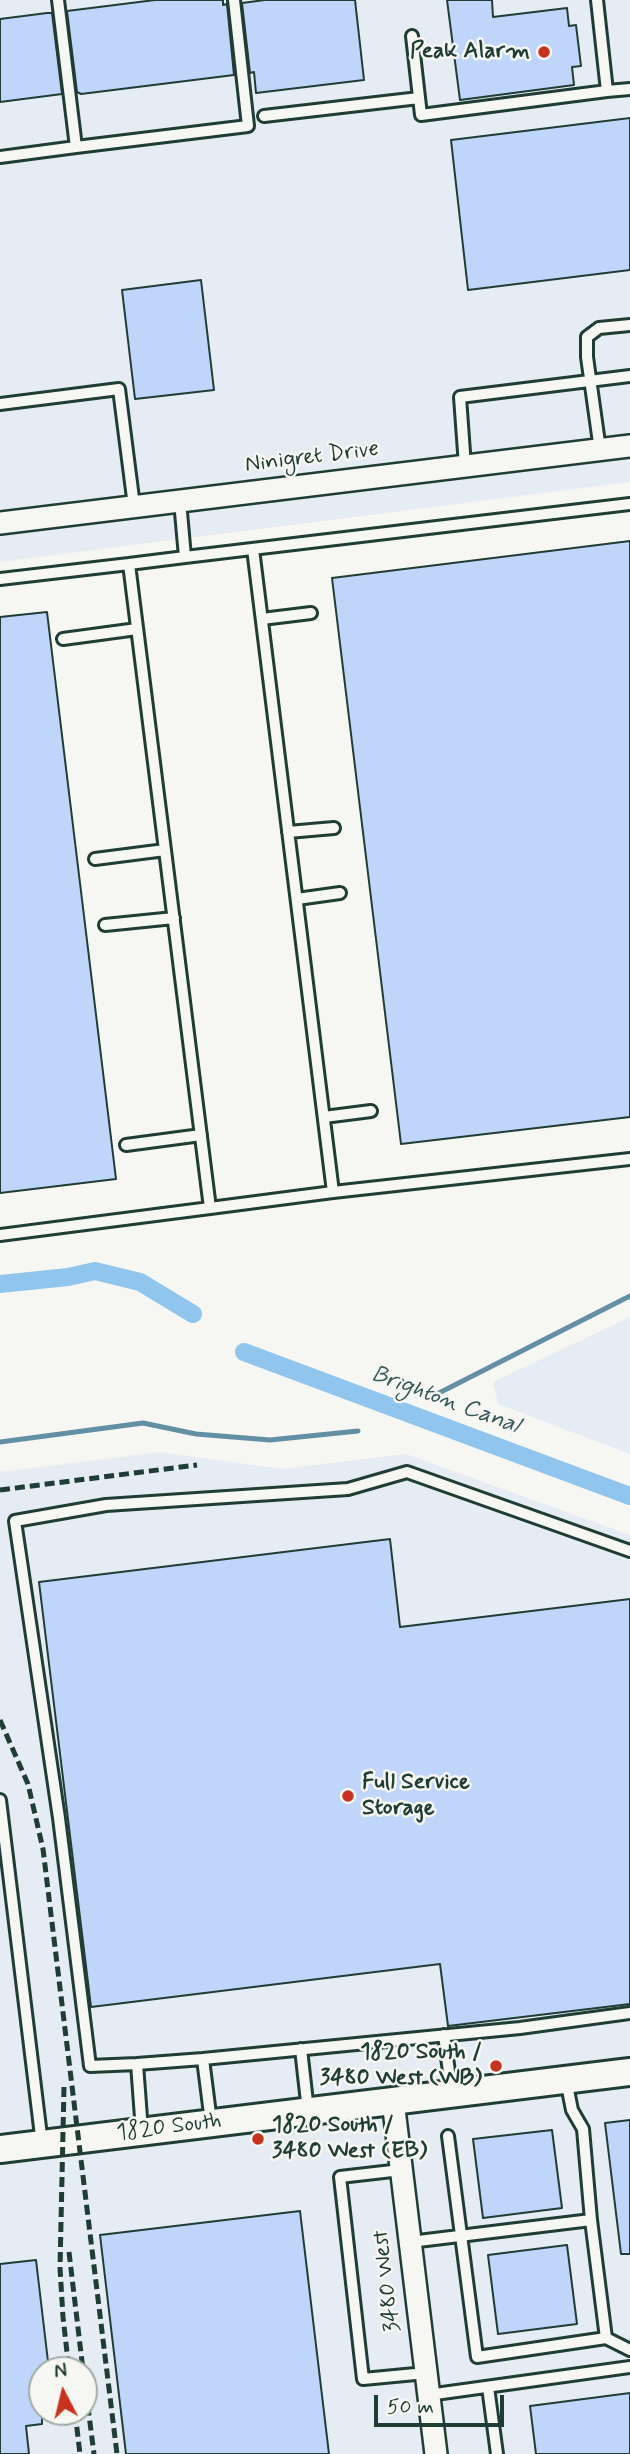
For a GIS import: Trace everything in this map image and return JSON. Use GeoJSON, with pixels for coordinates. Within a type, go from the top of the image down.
{"type":"FeatureCollection","features":[{"type":"Feature","properties":{"kind":"street","name":"Ninigret Drive"},"geometry":{"type":"LineString","coordinates":[[0,523],[630,446]]}},
{"type":"Feature","properties":{"kind":"street","name":"1820 South"},"geometry":{"type":"LineString","coordinates":[[0,2149],[630,2073]]}},
{"type":"Feature","properties":{"kind":"street","name":"3480 West"},"geometry":{"type":"LineString","coordinates":[[393,2101],[436,2454]]}},
{"type":"Feature","properties":{"kind":"lane"},"geometry":{"type":"LineString","coordinates":[[58,0],[76,148]]}},
{"type":"Feature","properties":{"kind":"lane"},"geometry":{"type":"LineString","coordinates":[[0,157],[248,126],[234,0]]}},
{"type":"Feature","properties":{"kind":"lane"},"geometry":{"type":"LineString","coordinates":[[597,0],[607,92]]}},
{"type":"Feature","properties":{"kind":"lane"},"geometry":{"type":"LineString","coordinates":[[412,36],[421,115],[630,89]]}},
{"type":"Feature","properties":{"kind":"lane"},"geometry":{"type":"LineString","coordinates":[[264,116],[419,98]]}},
{"type":"Feature","properties":{"kind":"lane"},"geometry":{"type":"LineString","coordinates":[[600,450],[587,357],[587,337],[599,328],[630,325]]}},
{"type":"Feature","properties":{"kind":"lane"},"geometry":{"type":"LineString","coordinates":[[465,466],[460,397],[630,376]]}},
{"type":"Feature","properties":{"kind":"lane"},"geometry":{"type":"LineString","coordinates":[[0,404],[119,388],[134,506]]}},
{"type":"Feature","properties":{"kind":"lane"},"geometry":{"type":"LineString","coordinates":[[180,500],[185,557]]}},
{"type":"Feature","properties":{"kind":"lane"},"geometry":{"type":"LineString","coordinates":[[0,579],[630,504]]}},
{"type":"Feature","properties":{"kind":"lane"},"geometry":{"type":"LineString","coordinates":[[253,549],[333,1192]]}},
{"type":"Feature","properties":{"kind":"lane"},"geometry":{"type":"LineString","coordinates":[[129,564],[210,1208]]}},
{"type":"Feature","properties":{"kind":"lane"},"geometry":{"type":"LineString","coordinates":[[262,619],[311,613]]}},
{"type":"Feature","properties":{"kind":"lane"},"geometry":{"type":"LineString","coordinates":[[63,639],[137,629]]}},
{"type":"Feature","properties":{"kind":"lane"},"geometry":{"type":"LineString","coordinates":[[288,832],[334,828]]}},
{"type":"Feature","properties":{"kind":"lane"},"geometry":{"type":"LineString","coordinates":[[95,859],[165,850]]}},
{"type":"Feature","properties":{"kind":"lane"},"geometry":{"type":"LineString","coordinates":[[297,899],[340,892]]}},
{"type":"Feature","properties":{"kind":"lane"},"geometry":{"type":"LineString","coordinates":[[105,925],[174,918]]}},
{"type":"Feature","properties":{"kind":"lane"},"geometry":{"type":"LineString","coordinates":[[324,1117],[371,1111]]}},
{"type":"Feature","properties":{"kind":"lane"},"geometry":{"type":"LineString","coordinates":[[126,1145],[201,1135]]}},
{"type":"Feature","properties":{"kind":"lane"},"geometry":{"type":"LineString","coordinates":[[0,1234],[630,1158]]}},
{"type":"Feature","properties":{"kind":"lane"},"geometry":{"type":"LineString","coordinates":[[630,1550],[407,1472],[348,1489],[106,1505],[15,1521],[58,1818],[90,2066],[203,2059],[630,2013]]}},
{"type":"Feature","properties":{"kind":"lane"},"geometry":{"type":"LineString","coordinates":[[0,1800],[43,2144]]}},
{"type":"Feature","properties":{"kind":"lane"},"geometry":{"type":"LineString","coordinates":[[444,2035],[452,2094]]}},
{"type":"Feature","properties":{"kind":"lane"},"geometry":{"type":"LineString","coordinates":[[302,2049],[308,2111]]}},
{"type":"Feature","properties":{"kind":"lane"},"geometry":{"type":"LineString","coordinates":[[203,2059],[211,2123]]}},
{"type":"Feature","properties":{"kind":"lane"},"geometry":{"type":"LineString","coordinates":[[137,2064],[142,2131]]}},
{"type":"Feature","properties":{"kind":"lane"},"geometry":{"type":"LineString","coordinates":[[566,2080],[572,2110],[583,2129],[606,2338]]}},
{"type":"Feature","properties":{"kind":"lane"},"geometry":{"type":"LineString","coordinates":[[448,2136],[477,2357],[606,2338],[630,2350]]}},
{"type":"Feature","properties":{"kind":"lane"},"geometry":{"type":"LineString","coordinates":[[401,2170],[340,2177],[361,2365],[363,2379],[426,2373]]}},
{"type":"Feature","properties":{"kind":"lane"},"geometry":{"type":"LineString","coordinates":[[410,2242],[591,2220]]}},
{"type":"Feature","properties":{"kind":"lane"},"geometry":{"type":"LineString","coordinates":[[428,2395],[630,2367]]}},
{"type":"Feature","properties":{"kind":"lane"},"geometry":{"type":"LineString","coordinates":[[488,2387],[497,2454]]}},
{"type":"Feature","properties":{"kind":"shaded area"},"geometry":{"type":"Polygon","coordinates":[[[0,0],[630,0],[630,482],[0,562],[0,0]]]}},
{"type":"Feature","properties":{"kind":"shaded area"},"geometry":{"type":"Polygon","coordinates":[[[630,1317],[630,1454],[498,1404],[493,1382],[630,1317]]]}},
{"type":"Feature","properties":{"kind":"shaded area"},"geometry":{"type":"Polygon","coordinates":[[[160,1452],[281,1469],[406,1454],[630,1535],[630,2454],[0,2454],[0,1472],[160,1452]]]}},
{"type":"Feature","properties":{"kind":"building"},"geometry":{"type":"Polygon","coordinates":[[[155,0],[223,0],[223,5],[227,4],[234,75],[81,94],[77,92],[67,11],[155,0]]]}},
{"type":"Feature","properties":{"kind":"building"},"geometry":{"type":"Polygon","coordinates":[[[265,0],[355,0],[364,80],[256,93],[254,72],[250,73],[242,3],[265,0]]]}},
{"type":"Feature","properties":{"kind":"building"},"geometry":{"type":"Polygon","coordinates":[[[447,0],[492,0],[493,17],[567,8],[569,26],[576,25],[581,66],[572,67],[574,85],[460,100],[447,0]]]}},
{"type":"Feature","properties":{"kind":"building"},"geometry":{"type":"Polygon","coordinates":[[[52,13],[62,94],[0,102],[0,19],[52,13]]]}},
{"type":"Feature","properties":{"kind":"building"},"geometry":{"type":"Polygon","coordinates":[[[630,118],[630,270],[468,290],[451,140],[630,118]]]}},
{"type":"Feature","properties":{"kind":"building"},"geometry":{"type":"Polygon","coordinates":[[[201,280],[214,390],[135,399],[122,290],[201,280]]]}},
{"type":"Feature","properties":{"kind":"building"},"geometry":{"type":"Polygon","coordinates":[[[630,541],[630,1117],[401,1144],[332,578],[630,541]]]}},
{"type":"Feature","properties":{"kind":"building"},"geometry":{"type":"Polygon","coordinates":[[[47,612],[116,1179],[0,1193],[0,617],[47,612]]]}},
{"type":"Feature","properties":{"kind":"building","name":"Full Service Storage"},"geometry":{"type":"Polygon","coordinates":[[[390,1539],[400,1627],[630,1599],[630,2004],[448,2026],[440,1964],[91,2007],[39,1582],[390,1539]]]}},
{"type":"Feature","properties":{"kind":"building"},"geometry":{"type":"Polygon","coordinates":[[[630,2120],[630,2254],[621,2254],[605,2123],[630,2120]]]}},
{"type":"Feature","properties":{"kind":"building"},"geometry":{"type":"Polygon","coordinates":[[[552,2130],[562,2208],[483,2218],[473,2139],[552,2130]]]}},
{"type":"Feature","properties":{"kind":"building"},"geometry":{"type":"Polygon","coordinates":[[[300,2211],[329,2454],[126,2454],[100,2235],[300,2211]]]}},
{"type":"Feature","properties":{"kind":"building"},"geometry":{"type":"Polygon","coordinates":[[[567,2245],[577,2324],[498,2334],[488,2255],[567,2245]]]}},
{"type":"Feature","properties":{"kind":"building"},"geometry":{"type":"Polygon","coordinates":[[[36,2260],[47,2356],[28,2356],[26,2426],[29,2454],[0,2454],[0,2264],[36,2260]]]}},
{"type":"Feature","properties":{"kind":"building"},"geometry":{"type":"Polygon","coordinates":[[[630,2393],[630,2454],[536,2454],[530,2406],[630,2393]]]}},
{"type":"Feature","properties":{"kind":"waterway","name":"Brighton Canal"},"geometry":{"type":"LineString","coordinates":[[0,1284],[68,1277],[95,1271],[140,1282],[193,1314]]}},
{"type":"Feature","properties":{"kind":"waterway"},"geometry":{"type":"LineString","coordinates":[[435,1395],[630,1296]]}},
{"type":"Feature","properties":{"kind":"waterway","name":"Brighton Canal"},"geometry":{"type":"LineString","coordinates":[[244,1352],[630,1496]]}},
{"type":"Feature","properties":{"kind":"waterway"},"geometry":{"type":"LineString","coordinates":[[0,1442],[143,1423],[196,1434],[270,1440],[358,1431]]}},
{"type":"Feature","properties":{"kind":"railway"},"geometry":{"type":"LineString","coordinates":[[0,1490],[197,1465]]}},
{"type":"Feature","properties":{"kind":"railway"},"geometry":{"type":"LineString","coordinates":[[0,1720],[28,1784],[43,1849],[117,2454]]}},
{"type":"Feature","properties":{"kind":"railway"},"geometry":{"type":"LineString","coordinates":[[64,2087],[60,2268],[67,2356]]}},
{"type":"Feature","properties":{"kind":"railway"},"geometry":{"type":"LineString","coordinates":[[69,2252],[81,2356]]}},
{"type":"Feature","properties":{"kind":"railway"},"geometry":{"type":"LineString","coordinates":[[77,2426],[80,2454]]}},
{"type":"Feature","properties":{"kind":"railway"},"geometry":{"type":"LineString","coordinates":[[90,2426],[94,2454]]}},
{"type":"Feature","properties":{"kind":"place","name":"Peak Alarm"},"geometry":{"type":"Point","coordinates":[544,52]}},
{"type":"Feature","properties":{"kind":"place","name":"Full Service Storage"},"geometry":{"type":"Point","coordinates":[348,1796]}},
{"type":"Feature","properties":{"kind":"place","name":"1820 South / 3480 West (WB)"},"geometry":{"type":"Point","coordinates":[496,2066]}},
{"type":"Feature","properties":{"kind":"place","name":"1820 South / 3480 West (EB)"},"geometry":{"type":"Point","coordinates":[258,2139]}}]}
